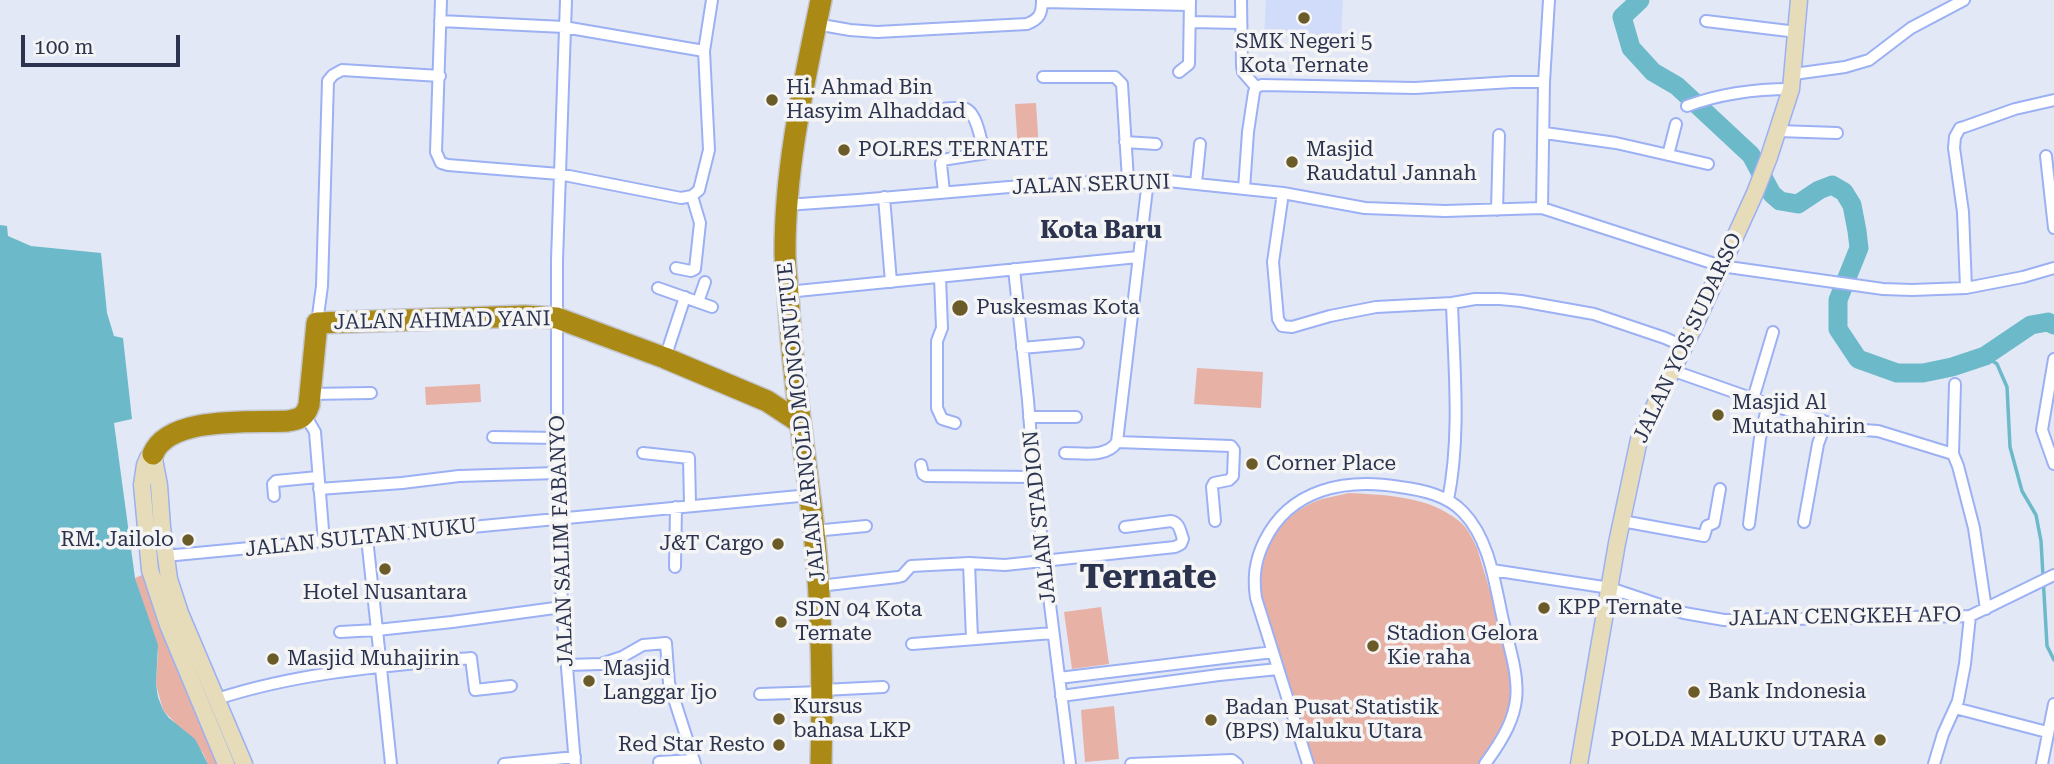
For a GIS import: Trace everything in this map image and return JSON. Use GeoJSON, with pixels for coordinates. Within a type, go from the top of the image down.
{"type":"FeatureCollection","features":[{"type":"Feature","properties":{"kind":"highway","name":"JALAN ARNOLD MONONUTUE"},"geometry":{"type":"LineString","coordinates":[[821,0],[797,120],[786,205],[785,255],[795,385],[819,586],[823,691],[821,764]]}},
{"type":"Feature","properties":{"kind":"highway","name":"JALAN AHMAD YANI"},"geometry":{"type":"LineString","coordinates":[[308,405],[317,323],[525,316],[557,318],[665,359],[766,401],[799,422]]}},
{"type":"Feature","properties":{"kind":"highway"},"geometry":{"type":"LineString","coordinates":[[766,401],[782,395],[795,385]]}},
{"type":"Feature","properties":{"kind":"highway"},"geometry":{"type":"LineString","coordinates":[[153,454],[159,444],[172,435],[192,427],[298,420],[308,405]]}},
{"type":"Feature","properties":{"kind":"street"},"geometry":{"type":"LineString","coordinates":[[441,0],[436,140],[436,152],[441,163],[559,174],[681,198],[692,196],[699,190],[709,150],[704,51],[712,0]]}},
{"type":"Feature","properties":{"kind":"street","name":"JALAN SALIM FABANYO"},"geometry":{"type":"LineString","coordinates":[[566,0],[559,174],[556,473],[562,607],[575,760]]}},
{"type":"Feature","properties":{"kind":"street"},"geometry":{"type":"LineString","coordinates":[[1241,0],[1243,72],[1256,87]]}},
{"type":"Feature","properties":{"kind":"street"},"geometry":{"type":"LineString","coordinates":[[1542,208],[1544,82],[1549,0]]}},
{"type":"Feature","properties":{"kind":"street","name":"JALAN YOS SUDARSO"},"geometry":{"type":"LineString","coordinates":[[1579,764],[1640,435],[1674,371],[1769,157],[1793,81],[1799,0]]}},
{"type":"Feature","properties":{"kind":"street"},"geometry":{"type":"LineString","coordinates":[[1687,106],[1704,100],[1774,89],[1793,81],[1869,60],[1947,5],[1964,0]]}},
{"type":"Feature","properties":{"kind":"street"},"geometry":{"type":"LineString","coordinates":[[816,24],[877,32],[1027,24],[1038,19],[1042,1],[1190,2],[1189,64],[1179,72]]}},
{"type":"Feature","properties":{"kind":"street"},"geometry":{"type":"LineString","coordinates":[[440,21],[564,27],[704,51]]}},
{"type":"Feature","properties":{"kind":"street"},"geometry":{"type":"LineString","coordinates":[[1706,21],[1797,32]]}},
{"type":"Feature","properties":{"kind":"street"},"geometry":{"type":"LineString","coordinates":[[1190,22],[1240,23]]}},
{"type":"Feature","properties":{"kind":"street"},"geometry":{"type":"LineString","coordinates":[[317,323],[322,286],[328,81],[342,70],[440,76]]}},
{"type":"Feature","properties":{"kind":"street"},"geometry":{"type":"LineString","coordinates":[[1044,77],[1119,79],[1122,84],[1128,180]]}},
{"type":"Feature","properties":{"kind":"street"},"geometry":{"type":"LineString","coordinates":[[1256,87],[1415,88],[1544,82]]}},
{"type":"Feature","properties":{"kind":"street"},"geometry":{"type":"LineString","coordinates":[[1244,189],[1248,132],[1256,87]]}},
{"type":"Feature","properties":{"kind":"street"},"geometry":{"type":"LineString","coordinates":[[1966,288],[1963,212],[1954,148],[1955,137],[1960,128],[2015,109],[2054,100]]}},
{"type":"Feature","properties":{"kind":"street"},"geometry":{"type":"LineString","coordinates":[[933,110],[968,110],[988,153],[942,160],[944,192]]}},
{"type":"Feature","properties":{"kind":"street"},"geometry":{"type":"LineString","coordinates":[[1668,155],[1676,124]]}},
{"type":"Feature","properties":{"kind":"street"},"geometry":{"type":"LineString","coordinates":[[1778,131],[1837,133]]}},
{"type":"Feature","properties":{"kind":"street"},"geometry":{"type":"LineString","coordinates":[[1545,133],[1616,144],[1708,164]]}},
{"type":"Feature","properties":{"kind":"street"},"geometry":{"type":"LineString","coordinates":[[1497,210],[1499,135]]}},
{"type":"Feature","properties":{"kind":"street"},"geometry":{"type":"LineString","coordinates":[[1125,142],[1156,144]]}},
{"type":"Feature","properties":{"kind":"street"},"geometry":{"type":"LineString","coordinates":[[1196,183],[1200,144]]}},
{"type":"Feature","properties":{"kind":"street"},"geometry":{"type":"LineString","coordinates":[[2046,156],[2054,228]]}},
{"type":"Feature","properties":{"kind":"street"},"geometry":{"type":"LineString","coordinates":[[1065,453],[1102,453],[1115,447],[1117,442],[1148,180]]}},
{"type":"Feature","properties":{"kind":"street","name":"JALAN SERUNI"},"geometry":{"type":"LineString","coordinates":[[786,205],[1148,180],[1283,193],[1391,210],[1542,208],[1721,266],[1912,290],[1966,288],[2054,268]]}},
{"type":"Feature","properties":{"kind":"street"},"geometry":{"type":"LineString","coordinates":[[1283,193],[1273,262],[1278,319],[1282,326],[1296,326],[1376,307],[1500,299],[1601,317],[1685,347]]}},
{"type":"Feature","properties":{"kind":"street"},"geometry":{"type":"LineString","coordinates":[[676,268],[691,271],[695,268],[700,223],[692,196]]}},
{"type":"Feature","properties":{"kind":"street"},"geometry":{"type":"LineString","coordinates":[[884,197],[891,282]]}},
{"type":"Feature","properties":{"kind":"street"},"geometry":{"type":"LineString","coordinates":[[788,292],[1138,257]]}},
{"type":"Feature","properties":{"kind":"street","name":"JALAN STADION"},"geometry":{"type":"LineString","coordinates":[[1014,269],[1034,477],[1070,764]]}},
{"type":"Feature","properties":{"kind":"street"},"geometry":{"type":"LineString","coordinates":[[940,277],[942,328],[937,341],[937,408],[942,419],[955,423]]}},
{"type":"Feature","properties":{"kind":"street"},"geometry":{"type":"LineString","coordinates":[[698,302],[705,282]]}},
{"type":"Feature","properties":{"kind":"street"},"geometry":{"type":"LineString","coordinates":[[658,288],[712,307]]}},
{"type":"Feature","properties":{"kind":"street"},"geometry":{"type":"LineString","coordinates":[[665,359],[685,298]]}},
{"type":"Feature","properties":{"kind":"street"},"geometry":{"type":"LineString","coordinates":[[1448,500],[1454,467],[1455,432],[1452,303]]}},
{"type":"Feature","properties":{"kind":"street"},"geometry":{"type":"LineString","coordinates":[[1753,399],[1773,332]]}},
{"type":"Feature","properties":{"kind":"street"},"geometry":{"type":"LineString","coordinates":[[1022,348],[1078,343]]}},
{"type":"Feature","properties":{"kind":"street"},"geometry":{"type":"LineString","coordinates":[[2054,359],[2042,430],[2054,464]]}},
{"type":"Feature","properties":{"kind":"street"},"geometry":{"type":"LineString","coordinates":[[1674,371],[1849,429],[1878,431],[1953,454]]}},
{"type":"Feature","properties":{"kind":"street"},"geometry":{"type":"LineString","coordinates":[[1955,384],[1953,454],[1974,528],[1986,609]]}},
{"type":"Feature","properties":{"kind":"street"},"geometry":{"type":"LineString","coordinates":[[324,542],[315,432],[308,405],[371,393]]}},
{"type":"Feature","properties":{"kind":"street"},"geometry":{"type":"LineString","coordinates":[[1749,524],[1760,438],[1768,404]]}},
{"type":"Feature","properties":{"kind":"street"},"geometry":{"type":"LineString","coordinates":[[1030,417],[1076,417]]}},
{"type":"Feature","properties":{"kind":"street"},"geometry":{"type":"LineString","coordinates":[[1804,522],[1818,444],[1826,422]]}},
{"type":"Feature","properties":{"kind":"street"},"geometry":{"type":"LineString","coordinates":[[493,438],[557,438]]}},
{"type":"Feature","properties":{"kind":"street"},"geometry":{"type":"LineString","coordinates":[[1117,442],[1231,446],[1234,450],[1233,476],[1229,480],[1214,483],[1212,487],[1215,521]]}},
{"type":"Feature","properties":{"kind":"street"},"geometry":{"type":"LineString","coordinates":[[643,453],[689,458],[690,505]]}},
{"type":"Feature","properties":{"kind":"street"},"geometry":{"type":"LineString","coordinates":[[226,764],[178,651],[150,570],[142,485],[145,465],[153,454],[169,579],[180,612],[244,764]]}},
{"type":"Feature","properties":{"kind":"street"},"geometry":{"type":"LineString","coordinates":[[921,465],[926,476],[1034,477]]}},
{"type":"Feature","properties":{"kind":"street"},"geometry":{"type":"LineString","coordinates":[[319,489],[460,476],[556,473]]}},
{"type":"Feature","properties":{"kind":"street"},"geometry":{"type":"LineString","coordinates":[[274,496],[273,484],[276,481],[318,477]]}},
{"type":"Feature","properties":{"kind":"street"},"geometry":{"type":"LineString","coordinates":[[142,485],[150,478],[154,478],[159,485]]}},
{"type":"Feature","properties":{"kind":"street"},"geometry":{"type":"LineString","coordinates":[[1308,764],[1256,598],[1253,582],[1258,554],[1268,534],[1288,508],[1316,492],[1348,484],[1386,484],[1421,490],[1448,500],[1462,510],[1474,525],[1492,570],[1514,659],[1518,691],[1514,714],[1507,731],[1485,764]]}},
{"type":"Feature","properties":{"kind":"street"},"geometry":{"type":"LineString","coordinates":[[1622,521],[1704,536],[1717,486]]}},
{"type":"Feature","properties":{"kind":"street","name":"JALAN SULTAN NUKU"},"geometry":{"type":"LineString","coordinates":[[165,556],[810,495]]}},
{"type":"Feature","properties":{"kind":"street"},"geometry":{"type":"LineString","coordinates":[[676,507],[676,567]]}},
{"type":"Feature","properties":{"kind":"street"},"geometry":{"type":"LineString","coordinates":[[819,586],[898,577],[911,566],[1045,562],[1175,547],[1181,544],[1183,539],[1176,522],[1125,527]]}},
{"type":"Feature","properties":{"kind":"street"},"geometry":{"type":"LineString","coordinates":[[814,531],[866,526]]}},
{"type":"Feature","properties":{"kind":"street"},"geometry":{"type":"LineString","coordinates":[[367,538],[391,764]]}},
{"type":"Feature","properties":{"kind":"street"},"geometry":{"type":"LineString","coordinates":[[969,563],[972,639]]}},
{"type":"Feature","properties":{"kind":"street","name":"JALAN CENGKEH AFO"},"geometry":{"type":"LineString","coordinates":[[1492,570],[1610,588],[1684,613],[1724,620],[1970,616],[2051,577]]}},
{"type":"Feature","properties":{"kind":"street"},"geometry":{"type":"LineString","coordinates":[[340,632],[452,622],[562,607]]}},
{"type":"Feature","properties":{"kind":"street"},"geometry":{"type":"LineString","coordinates":[[1934,764],[1943,734],[1955,708],[1965,664],[1970,616]]}},
{"type":"Feature","properties":{"kind":"street"},"geometry":{"type":"LineString","coordinates":[[912,644],[1053,633]]}},
{"type":"Feature","properties":{"kind":"street"},"geometry":{"type":"LineString","coordinates":[[567,665],[601,664],[622,657],[643,645],[666,643],[669,683],[694,762],[659,762]]}},
{"type":"Feature","properties":{"kind":"street"},"geometry":{"type":"LineString","coordinates":[[1059,678],[1273,652]]}},
{"type":"Feature","properties":{"kind":"street"},"geometry":{"type":"LineString","coordinates":[[217,699],[305,676],[471,658],[475,690],[511,686]]}},
{"type":"Feature","properties":{"kind":"street"},"geometry":{"type":"LineString","coordinates":[[1061,696],[1278,669]]}},
{"type":"Feature","properties":{"kind":"street"},"geometry":{"type":"LineString","coordinates":[[760,694],[883,687]]}},
{"type":"Feature","properties":{"kind":"street"},"geometry":{"type":"LineString","coordinates":[[2042,764],[2054,704]]}},
{"type":"Feature","properties":{"kind":"street"},"geometry":{"type":"LineString","coordinates":[[1955,708],[2047,732]]}},
{"type":"Feature","properties":{"kind":"street"},"geometry":{"type":"LineString","coordinates":[[504,764],[575,760]]}},
{"type":"Feature","properties":{"kind":"street"},"geometry":{"type":"LineString","coordinates":[[1131,764],[1232,760],[1237,764]]}},
{"type":"Feature","properties":{"kind":"shaded area","name":"SMK Negeri 5 Kota Ternate"},"geometry":{"type":"Polygon","coordinates":[[[1266,0],[1343,0],[1341,38],[1264,36],[1266,0]]]}},
{"type":"Feature","properties":{"kind":"shaded area"},"geometry":{"type":"Polygon","coordinates":[[[1036,103],[1039,150],[1018,151],[1015,104],[1036,103]]]}},
{"type":"Feature","properties":{"kind":"shaded area"},"geometry":{"type":"Polygon","coordinates":[[[0,225],[7,226],[8,236],[31,246],[101,253],[107,313],[114,336],[123,338],[132,419],[114,423],[135,578],[158,645],[158,697],[169,718],[195,739],[208,764],[0,764],[0,225]]]}},
{"type":"Feature","properties":{"kind":"shaded area"},"geometry":{"type":"Polygon","coordinates":[[[1197,368],[1263,372],[1261,408],[1194,404],[1197,368]]]}},
{"type":"Feature","properties":{"kind":"shaded area"},"geometry":{"type":"Polygon","coordinates":[[[480,384],[481,402],[426,405],[425,387],[480,384]]]}},
{"type":"Feature","properties":{"kind":"shaded area"},"geometry":{"type":"Polygon","coordinates":[[[1349,493],[1407,498],[1434,506],[1462,524],[1470,533],[1477,548],[1513,668],[1511,709],[1505,730],[1479,764],[1313,764],[1261,595],[1261,579],[1267,550],[1283,524],[1307,505],[1349,493]]]}},
{"type":"Feature","properties":{"kind":"shaded area"},"geometry":{"type":"Polygon","coordinates":[[[145,575],[220,764],[208,764],[203,753],[163,710],[156,684],[158,652],[135,578],[145,575]]]}},
{"type":"Feature","properties":{"kind":"shaded area"},"geometry":{"type":"Polygon","coordinates":[[[1101,607],[1109,664],[1072,669],[1064,612],[1101,607]]]}},
{"type":"Feature","properties":{"kind":"shaded area"},"geometry":{"type":"Polygon","coordinates":[[[1114,706],[1119,759],[1085,762],[1081,710],[1114,706]]]}},
{"type":"Feature","properties":{"kind":"waterway"},"geometry":{"type":"LineString","coordinates":[[1640,0],[1622,17],[1631,48],[1653,72],[1677,86],[1751,155],[1772,194],[1780,201],[1798,204],[1832,185],[1844,192],[1852,205],[1859,248],[1838,300],[1838,329],[1858,359],[1897,373],[1923,373],[1985,356],[2031,325],[2048,322],[2054,325]]}},
{"type":"Feature","properties":{"kind":"waterway"},"geometry":{"type":"LineString","coordinates":[[1985,356],[1997,364],[2007,387],[2010,447],[2022,491],[2036,515],[2041,541],[2047,646],[2054,660]]}},
{"type":"Feature","properties":{"kind":"place","name":"SMK Negeri 5 Kota Ternate"},"geometry":{"type":"Point","coordinates":[1304,18]}},
{"type":"Feature","properties":{"kind":"place","name":"Hi. Ahmad Bin Hasyim Alhaddad"},"geometry":{"type":"Point","coordinates":[772,100]}},
{"type":"Feature","properties":{"kind":"place","name":"POLRES TERNATE"},"geometry":{"type":"Point","coordinates":[844,150]}},
{"type":"Feature","properties":{"kind":"place","name":"Masjid Raudatul Jannah"},"geometry":{"type":"Point","coordinates":[1292,162]}},
{"type":"Feature","properties":{"kind":"place","name":"Puskesmas Kota"},"geometry":{"type":"Point","coordinates":[960,308]}},
{"type":"Feature","properties":{"kind":"place","name":"Masjid Al Mutathahirin"},"geometry":{"type":"Point","coordinates":[1718,415]}},
{"type":"Feature","properties":{"kind":"place","name":"Corner Place"},"geometry":{"type":"Point","coordinates":[1252,464]}},
{"type":"Feature","properties":{"kind":"place","name":"RM. Jailolo"},"geometry":{"type":"Point","coordinates":[188,540]}},
{"type":"Feature","properties":{"kind":"place","name":"J&T Cargo"},"geometry":{"type":"Point","coordinates":[778,544]}},
{"type":"Feature","properties":{"kind":"place","name":"Hotel Nusantara"},"geometry":{"type":"Point","coordinates":[385,569]}},
{"type":"Feature","properties":{"kind":"place","name":"KPP Ternate"},"geometry":{"type":"Point","coordinates":[1544,608]}},
{"type":"Feature","properties":{"kind":"place","name":"SDN 04 Kota Ternate"},"geometry":{"type":"Point","coordinates":[781,622]}},
{"type":"Feature","properties":{"kind":"place","name":"Stadion Gelora Kie raha"},"geometry":{"type":"Point","coordinates":[1373,646]}},
{"type":"Feature","properties":{"kind":"place","name":"Masjid Muhajirin"},"geometry":{"type":"Point","coordinates":[273,659]}},
{"type":"Feature","properties":{"kind":"place","name":"Masjid Langgar Ijo"},"geometry":{"type":"Point","coordinates":[589,681]}},
{"type":"Feature","properties":{"kind":"place","name":"Bank Indonesia"},"geometry":{"type":"Point","coordinates":[1694,692]}},
{"type":"Feature","properties":{"kind":"place","name":"Kursus bahasa LKP"},"geometry":{"type":"Point","coordinates":[779,719]}},
{"type":"Feature","properties":{"kind":"place","name":"Badan Pusat Statistik (BPS) Maluku Utara"},"geometry":{"type":"Point","coordinates":[1211,720]}},
{"type":"Feature","properties":{"kind":"place","name":"POLDA MALUKU UTARA"},"geometry":{"type":"Point","coordinates":[1880,740]}},
{"type":"Feature","properties":{"kind":"place","name":"Red Star Resto"},"geometry":{"type":"Point","coordinates":[779,745]}},
{"type":"Feature","properties":{"kind":"district","name":"Kota Baru"},"geometry":{"type":"Point","coordinates":[1101,231]}},
{"type":"Feature","properties":{"kind":"district","name":"Ternate"},"geometry":{"type":"Point","coordinates":[1148,578]}}]}
